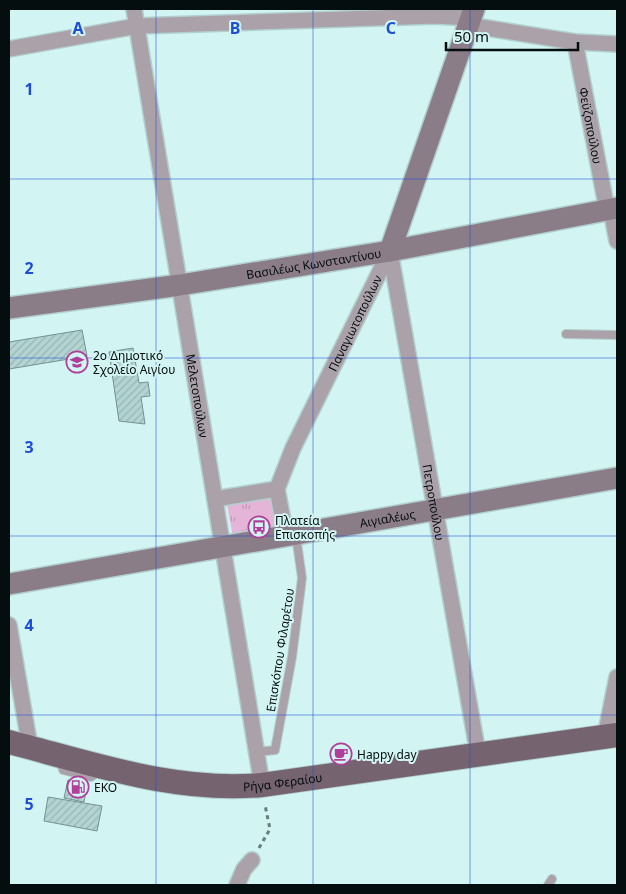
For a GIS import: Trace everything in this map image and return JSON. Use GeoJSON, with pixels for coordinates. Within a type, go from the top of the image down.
{"type":"FeatureCollection","features":[{"type":"Feature","properties":{"kind":"main road","name":"Ρήγα Φεραίου"},"geometry":{"type":"LineString","coordinates":[[19,745],[157,780],[229,787],[262,785],[611,736]]}},
{"type":"Feature","properties":{"kind":"street","name":"Μελετοπούλων"},"geometry":{"type":"LineString","coordinates":[[134,9],[262,785]]}},
{"type":"Feature","properties":{"kind":"street"},"geometry":{"type":"LineString","coordinates":[[9,49],[137,26],[236,16],[327,14],[471,17],[575,42],[617,44]]}},
{"type":"Feature","properties":{"kind":"street","name":"Παναγιωτοπούλων"},"geometry":{"type":"LineString","coordinates":[[277,489],[293,448],[390,251],[471,17]]}},
{"type":"Feature","properties":{"kind":"street","name":"Φεϋζοπούλου"},"geometry":{"type":"LineString","coordinates":[[575,42],[612,209],[617,241]]}},
{"type":"Feature","properties":{"kind":"street","name":"Βασιλέως Κωνσταντίνου"},"geometry":{"type":"LineString","coordinates":[[9,308],[180,285],[390,251],[612,209]]}},
{"type":"Feature","properties":{"kind":"street","name":"Πετροπούλου"},"geometry":{"type":"LineString","coordinates":[[390,251],[478,754]]}},
{"type":"Feature","properties":{"kind":"street","name":"Αιγιαλέως"},"geometry":{"type":"LineString","coordinates":[[9,584],[617,478]]}},
{"type":"Feature","properties":{"kind":"street"},"geometry":{"type":"LineString","coordinates":[[215,499],[277,489],[291,535]]}},
{"type":"Feature","properties":{"kind":"street"},"geometry":{"type":"LineString","coordinates":[[9,625],[19,745]]}},
{"type":"Feature","properties":{"kind":"street"},"geometry":{"type":"LineString","coordinates":[[611,736],[617,677]]}},
{"type":"Feature","properties":{"kind":"street"},"geometry":{"type":"LineString","coordinates":[[238,885],[244,869],[252,860]]}},
{"type":"Feature","properties":{"kind":"lane"},"geometry":{"type":"LineString","coordinates":[[566,334],[617,335]]}},
{"type":"Feature","properties":{"kind":"lane","name":"Επισκόπου Φιλαρέτου"},"geometry":{"type":"LineString","coordinates":[[256,752],[275,750],[292,656],[302,578],[291,535]]}},
{"type":"Feature","properties":{"kind":"path"},"geometry":{"type":"LineString","coordinates":[[252,860],[270,829],[262,785]]}},
{"type":"Feature","properties":{"kind":"green space"},"geometry":{"type":"Polygon","coordinates":[[[272,495],[278,529],[233,538],[227,504],[272,495]]]}},
{"type":"Feature","properties":{"kind":"building"},"geometry":{"type":"Polygon","coordinates":[[[82,330],[87,356],[9,369],[9,342],[82,330]]]}},
{"type":"Feature","properties":{"kind":"building"},"geometry":{"type":"Polygon","coordinates":[[[133,348],[139,383],[148,382],[150,396],[141,397],[145,424],[119,421],[109,352],[133,348]]]}},
{"type":"Feature","properties":{"kind":"building"},"geometry":{"type":"Polygon","coordinates":[[[68,780],[87,784],[84,802],[64,798],[68,780]]]}},
{"type":"Feature","properties":{"kind":"building"},"geometry":{"type":"Polygon","coordinates":[[[48,797],[102,806],[97,831],[44,821],[48,797]]]}},
{"type":"Feature","properties":{"kind":"place","name":"2ο Δημοτικό Σχολείο Αιγίου"},"geometry":{"type":"Point","coordinates":[77,362]}},
{"type":"Feature","properties":{"kind":"place","name":"Πλατεία Επισκοπής"},"geometry":{"type":"Point","coordinates":[259,527]}},
{"type":"Feature","properties":{"kind":"place","name":"Happy day"},"geometry":{"type":"Point","coordinates":[341,754]}},
{"type":"Feature","properties":{"kind":"place","name":"EKO"},"geometry":{"type":"Point","coordinates":[78,787]}}]}
